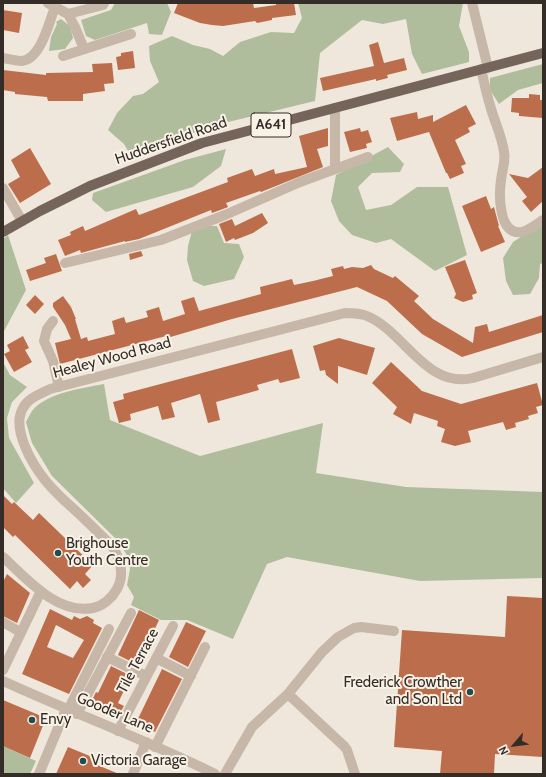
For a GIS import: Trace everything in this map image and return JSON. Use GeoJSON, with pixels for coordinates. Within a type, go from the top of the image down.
{"type":"FeatureCollection","features":[{"type":"Feature","properties":{"kind":"main road","name":"Huddersfield Road"},"geometry":{"type":"LineString","coordinates":[[3,232],[90,186],[202,143],[543,53]]}},
{"type":"Feature","properties":{"kind":"street"},"geometry":{"type":"LineString","coordinates":[[68,14],[103,5],[104,3]]}},
{"type":"Feature","properties":{"kind":"street"},"geometry":{"type":"LineString","coordinates":[[472,3],[484,68],[486,90],[502,141],[504,154],[500,202],[503,219],[507,226],[514,232],[528,230],[543,220]]}},
{"type":"Feature","properties":{"kind":"street"},"geometry":{"type":"LineString","coordinates":[[3,58],[21,61],[32,57],[39,48],[46,32],[52,5],[68,14],[84,49]]}},
{"type":"Feature","properties":{"kind":"street"},"geometry":{"type":"LineString","coordinates":[[63,56],[131,34]]}},
{"type":"Feature","properties":{"kind":"street"},"geometry":{"type":"LineString","coordinates":[[335,108],[335,168]]}},
{"type":"Feature","properties":{"kind":"street"},"geometry":{"type":"LineString","coordinates":[[65,263],[161,240],[300,182],[368,157]]}},
{"type":"Feature","properties":{"kind":"street"},"geometry":{"type":"LineString","coordinates":[[3,188],[22,221]]}},
{"type":"Feature","properties":{"kind":"street","name":"Healey Wood Road"},"geometry":{"type":"LineString","coordinates":[[3,557],[41,591],[71,608],[84,610],[97,607],[116,592],[119,585],[121,567],[118,556],[112,546],[45,480],[30,458],[25,445],[21,433],[19,418],[23,407],[31,399],[50,389],[346,313],[366,315],[380,323],[429,367],[453,380],[473,378],[543,357]]}},
{"type":"Feature","properties":{"kind":"street"},"geometry":{"type":"LineString","coordinates":[[53,321],[47,329],[44,341],[53,361],[59,387]]}},
{"type":"Feature","properties":{"kind":"street"},"geometry":{"type":"LineString","coordinates":[[3,670],[41,591]]}},
{"type":"Feature","properties":{"kind":"street"},"geometry":{"type":"LineString","coordinates":[[70,711],[107,657],[131,613]]}},
{"type":"Feature","properties":{"kind":"street"},"geometry":{"type":"LineString","coordinates":[[3,622],[20,632]]}},
{"type":"Feature","properties":{"kind":"street","name":"Tile Terrace"},"geometry":{"type":"LineString","coordinates":[[118,731],[173,626]]}},
{"type":"Feature","properties":{"kind":"street"},"geometry":{"type":"LineString","coordinates":[[225,774],[252,727],[288,694],[322,652],[344,632],[361,627],[394,630]]}},
{"type":"Feature","properties":{"kind":"street"},"geometry":{"type":"LineString","coordinates":[[39,774],[108,629]]}},
{"type":"Feature","properties":{"kind":"street"},"geometry":{"type":"LineString","coordinates":[[156,747],[205,647]]}},
{"type":"Feature","properties":{"kind":"street"},"geometry":{"type":"LineString","coordinates":[[107,657],[146,676]]}},
{"type":"Feature","properties":{"kind":"street"},"geometry":{"type":"LineString","coordinates":[[156,658],[191,676]]}},
{"type":"Feature","properties":{"kind":"street","name":"Gooder Lane"},"geometry":{"type":"LineString","coordinates":[[3,681],[70,711],[146,742],[215,774]]}},
{"type":"Feature","properties":{"kind":"street"},"geometry":{"type":"LineString","coordinates":[[288,694],[344,746],[347,750],[354,774]]}},
{"type":"Feature","properties":{"kind":"street"},"geometry":{"type":"LineString","coordinates":[[133,774],[146,742]]}},
{"type":"Feature","properties":{"kind":"green space"},"geometry":{"type":"Polygon","coordinates":[[[115,3],[167,3],[171,12],[162,35],[149,34],[147,23],[95,40],[86,36],[81,20],[111,10],[115,3]]]}},
{"type":"Feature","properties":{"kind":"green space"},"geometry":{"type":"Polygon","coordinates":[[[298,3],[463,3],[459,26],[469,52],[469,62],[422,74],[412,54],[406,19],[383,24],[362,20],[320,53],[315,101],[224,123],[130,154],[124,144],[108,130],[117,113],[133,96],[143,94],[159,82],[150,61],[149,46],[172,36],[193,45],[210,49],[223,56],[240,42],[271,32],[294,33],[302,18],[298,3]]]}},
{"type":"Feature","properties":{"kind":"green space"},"geometry":{"type":"Polygon","coordinates":[[[61,19],[70,26],[73,38],[65,49],[49,51],[51,37],[57,24],[56,22],[61,19]]]}},
{"type":"Feature","properties":{"kind":"green space"},"geometry":{"type":"Polygon","coordinates":[[[543,64],[543,83],[518,90],[499,104],[490,90],[490,78],[543,64]]]}},
{"type":"Feature","properties":{"kind":"green space"},"geometry":{"type":"Polygon","coordinates":[[[388,147],[404,164],[400,172],[372,173],[358,187],[366,210],[391,205],[417,187],[448,187],[467,255],[435,271],[391,239],[376,243],[352,235],[339,221],[331,201],[336,175],[388,147]]]}},
{"type":"Feature","properties":{"kind":"green space"},"geometry":{"type":"Polygon","coordinates":[[[226,149],[221,166],[193,187],[106,212],[92,200],[93,193],[185,160],[226,149]]]}},
{"type":"Feature","properties":{"kind":"green space"},"geometry":{"type":"Polygon","coordinates":[[[543,223],[543,263],[540,264],[539,278],[530,294],[513,295],[506,281],[503,258],[513,242],[543,223]]]}},
{"type":"Feature","properties":{"kind":"green space"},"geometry":{"type":"Polygon","coordinates":[[[203,226],[217,226],[224,243],[239,244],[244,257],[234,279],[204,286],[193,281],[187,260],[188,246],[192,231],[203,226]]]}},
{"type":"Feature","properties":{"kind":"green space"},"geometry":{"type":"Polygon","coordinates":[[[8,235],[26,290],[3,333],[3,239],[8,235]]]}},
{"type":"Feature","properties":{"kind":"green space"},"geometry":{"type":"Polygon","coordinates":[[[3,362],[10,375],[27,387],[12,402],[7,418],[9,438],[34,483],[16,503],[3,488],[3,362]]]}},
{"type":"Feature","properties":{"kind":"green space"},"geometry":{"type":"Polygon","coordinates":[[[104,384],[110,420],[200,456],[323,423],[316,473],[406,487],[543,492],[543,578],[420,581],[287,557],[267,564],[233,639],[187,620],[161,620],[131,605],[134,597],[127,585],[130,569],[128,557],[118,541],[52,476],[32,443],[26,422],[32,411],[46,400],[65,392],[104,384]]]}},
{"type":"Feature","properties":{"kind":"green space"},"geometry":{"type":"Polygon","coordinates":[[[3,746],[36,761],[30,774],[3,774],[3,746]]]}},
{"type":"Feature","properties":{"kind":"building"},"geometry":{"type":"Polygon","coordinates":[[[178,3],[253,3],[254,8],[276,5],[276,3],[294,3],[296,15],[272,18],[272,20],[257,23],[255,21],[223,26],[212,25],[200,23],[174,13],[178,3]]]}},
{"type":"Feature","properties":{"kind":"building"},"geometry":{"type":"Polygon","coordinates":[[[3,10],[22,13],[19,33],[3,30],[3,10]]]}},
{"type":"Feature","properties":{"kind":"building"},"geometry":{"type":"Polygon","coordinates":[[[378,42],[384,63],[404,58],[407,70],[387,75],[388,78],[376,81],[376,79],[323,91],[320,78],[374,66],[369,45],[378,42]]]}},
{"type":"Feature","properties":{"kind":"building"},"geometry":{"type":"Polygon","coordinates":[[[133,51],[135,68],[118,70],[116,57],[121,56],[121,53],[133,51]]]}},
{"type":"Feature","properties":{"kind":"building"},"geometry":{"type":"Polygon","coordinates":[[[112,63],[114,83],[104,84],[105,91],[83,94],[83,101],[48,101],[47,97],[15,94],[15,92],[3,90],[3,70],[46,75],[46,73],[93,72],[92,64],[112,63]]]}},
{"type":"Feature","properties":{"kind":"building"},"geometry":{"type":"Polygon","coordinates":[[[529,94],[540,95],[540,100],[543,100],[543,118],[519,116],[519,113],[511,112],[512,98],[529,98],[529,94]]]}},
{"type":"Feature","properties":{"kind":"building"},"geometry":{"type":"Polygon","coordinates":[[[466,105],[476,124],[468,128],[470,132],[455,140],[466,164],[461,166],[464,173],[450,179],[446,173],[429,132],[397,141],[390,118],[417,112],[418,119],[433,115],[433,122],[466,105]]]}},
{"type":"Feature","properties":{"kind":"building"},"geometry":{"type":"Polygon","coordinates":[[[328,128],[328,146],[317,149],[323,167],[261,192],[260,191],[226,203],[228,207],[223,209],[212,213],[211,210],[139,239],[125,241],[81,253],[80,250],[65,256],[58,240],[71,235],[70,232],[83,226],[85,231],[136,209],[139,215],[228,182],[227,178],[252,169],[255,176],[274,169],[275,174],[307,167],[299,136],[328,128]]]}},
{"type":"Feature","properties":{"kind":"building"},"geometry":{"type":"Polygon","coordinates":[[[360,128],[361,132],[368,130],[372,142],[366,144],[367,148],[350,152],[344,132],[360,128]]]}},
{"type":"Feature","properties":{"kind":"building"},"geometry":{"type":"Polygon","coordinates":[[[30,148],[51,184],[20,203],[8,184],[20,177],[11,160],[30,148]]]}},
{"type":"Feature","properties":{"kind":"building"},"geometry":{"type":"Polygon","coordinates":[[[543,167],[543,201],[531,212],[522,201],[527,197],[509,174],[528,178],[543,167]]]}},
{"type":"Feature","properties":{"kind":"building"},"geometry":{"type":"Polygon","coordinates":[[[486,196],[491,209],[494,207],[498,226],[505,242],[481,252],[462,206],[486,196]]]}},
{"type":"Feature","properties":{"kind":"building"},"geometry":{"type":"Polygon","coordinates":[[[262,213],[268,223],[253,233],[235,240],[234,238],[226,242],[219,224],[232,219],[235,226],[262,213]]]}},
{"type":"Feature","properties":{"kind":"building"},"geometry":{"type":"Polygon","coordinates":[[[141,251],[143,256],[130,260],[129,254],[141,251]]]}},
{"type":"Feature","properties":{"kind":"building"},"geometry":{"type":"Polygon","coordinates":[[[56,254],[62,271],[30,281],[26,270],[46,263],[44,258],[56,254]]]}},
{"type":"Feature","properties":{"kind":"building"},"geometry":{"type":"Polygon","coordinates":[[[465,260],[477,293],[472,295],[473,299],[463,302],[454,298],[456,294],[445,267],[465,260]]]}},
{"type":"Feature","properties":{"kind":"building"},"geometry":{"type":"Polygon","coordinates":[[[371,265],[374,269],[393,278],[395,276],[419,296],[414,301],[433,319],[473,343],[475,327],[487,324],[489,332],[543,315],[543,332],[462,357],[422,334],[387,301],[357,287],[232,319],[167,338],[166,336],[60,364],[55,343],[71,339],[65,325],[53,307],[53,303],[63,296],[71,307],[81,339],[87,337],[88,341],[115,334],[112,321],[124,317],[126,323],[148,317],[146,311],[159,307],[163,321],[185,314],[181,301],[194,297],[199,311],[261,294],[260,287],[292,279],[294,285],[333,276],[331,269],[343,266],[344,269],[352,267],[363,268],[371,265]]]}},
{"type":"Feature","properties":{"kind":"building"},"geometry":{"type":"Polygon","coordinates":[[[35,295],[44,304],[35,314],[26,305],[35,295]]]}},
{"type":"Feature","properties":{"kind":"building"},"geometry":{"type":"Polygon","coordinates":[[[23,336],[29,348],[25,350],[32,362],[14,372],[4,354],[10,351],[7,345],[23,336]]]}},
{"type":"Feature","properties":{"kind":"building"},"geometry":{"type":"Polygon","coordinates":[[[339,338],[375,348],[367,375],[338,366],[338,384],[326,375],[325,370],[320,371],[313,346],[339,338]]]}},
{"type":"Feature","properties":{"kind":"building"},"geometry":{"type":"Polygon","coordinates":[[[292,349],[300,378],[280,383],[278,379],[257,385],[259,390],[216,402],[220,420],[208,423],[200,394],[171,403],[175,417],[162,420],[158,406],[130,414],[131,420],[119,423],[113,402],[124,399],[123,394],[292,349]]]}},
{"type":"Feature","properties":{"kind":"building"},"geometry":{"type":"Polygon","coordinates":[[[391,362],[422,391],[461,404],[537,383],[543,405],[536,407],[538,413],[528,416],[529,419],[515,423],[516,427],[506,430],[503,422],[468,431],[471,442],[455,446],[441,442],[445,429],[437,426],[438,421],[414,413],[411,424],[393,414],[397,407],[372,383],[391,362]]]}},
{"type":"Feature","properties":{"kind":"building","name":"Brighouse Youth Centre"},"geometry":{"type":"Polygon","coordinates":[[[3,495],[12,504],[14,502],[33,520],[39,513],[93,565],[85,574],[91,580],[83,588],[77,581],[70,589],[15,535],[13,537],[3,527],[3,495]]]}},
{"type":"Feature","properties":{"kind":"building"},"geometry":{"type":"Polygon","coordinates":[[[7,574],[30,593],[17,623],[3,616],[3,582],[7,574]]]}},
{"type":"Feature","properties":{"kind":"building","name":"Frederick Crowther and Son Ltd"},"geometry":{"type":"Polygon","coordinates":[[[507,596],[543,598],[543,757],[495,754],[494,774],[440,774],[442,751],[394,747],[402,630],[505,637],[507,596]]]}},
{"type":"Feature","properties":{"kind":"building"},"geometry":{"type":"Polygon","coordinates":[[[50,609],[72,620],[74,616],[80,619],[87,616],[94,620],[93,623],[102,628],[69,694],[22,674],[50,609]],[[56,625],[47,647],[73,658],[84,640],[56,625]]]}},
{"type":"Feature","properties":{"kind":"building"},"geometry":{"type":"Polygon","coordinates":[[[139,610],[159,620],[138,665],[118,655],[139,610]]]}},
{"type":"Feature","properties":{"kind":"building"},"geometry":{"type":"Polygon","coordinates":[[[186,622],[206,631],[188,667],[169,657],[186,622]]]}},
{"type":"Feature","properties":{"kind":"building"},"geometry":{"type":"Polygon","coordinates":[[[111,666],[131,676],[118,703],[124,706],[118,716],[91,702],[96,692],[98,693],[111,666]]]}},
{"type":"Feature","properties":{"kind":"building"},"geometry":{"type":"Polygon","coordinates":[[[162,669],[182,679],[155,732],[136,723],[162,669]]]}},
{"type":"Feature","properties":{"kind":"building"},"geometry":{"type":"Polygon","coordinates":[[[3,700],[46,718],[30,758],[3,746],[3,700]]]}},
{"type":"Feature","properties":{"kind":"building"},"geometry":{"type":"Polygon","coordinates":[[[68,747],[97,759],[95,764],[119,774],[56,774],[68,747]]]}},
{"type":"Feature","properties":{"kind":"place","name":"Brighouse Youth Centre"},"geometry":{"type":"Point","coordinates":[58,553]}},
{"type":"Feature","properties":{"kind":"place","name":"Frederick Crowther and Son Ltd"},"geometry":{"type":"Point","coordinates":[470,692]}},
{"type":"Feature","properties":{"kind":"place","name":"Envy"},"geometry":{"type":"Point","coordinates":[32,720]}},
{"type":"Feature","properties":{"kind":"place","name":"Victoria Garage"},"geometry":{"type":"Point","coordinates":[83,761]}}]}
